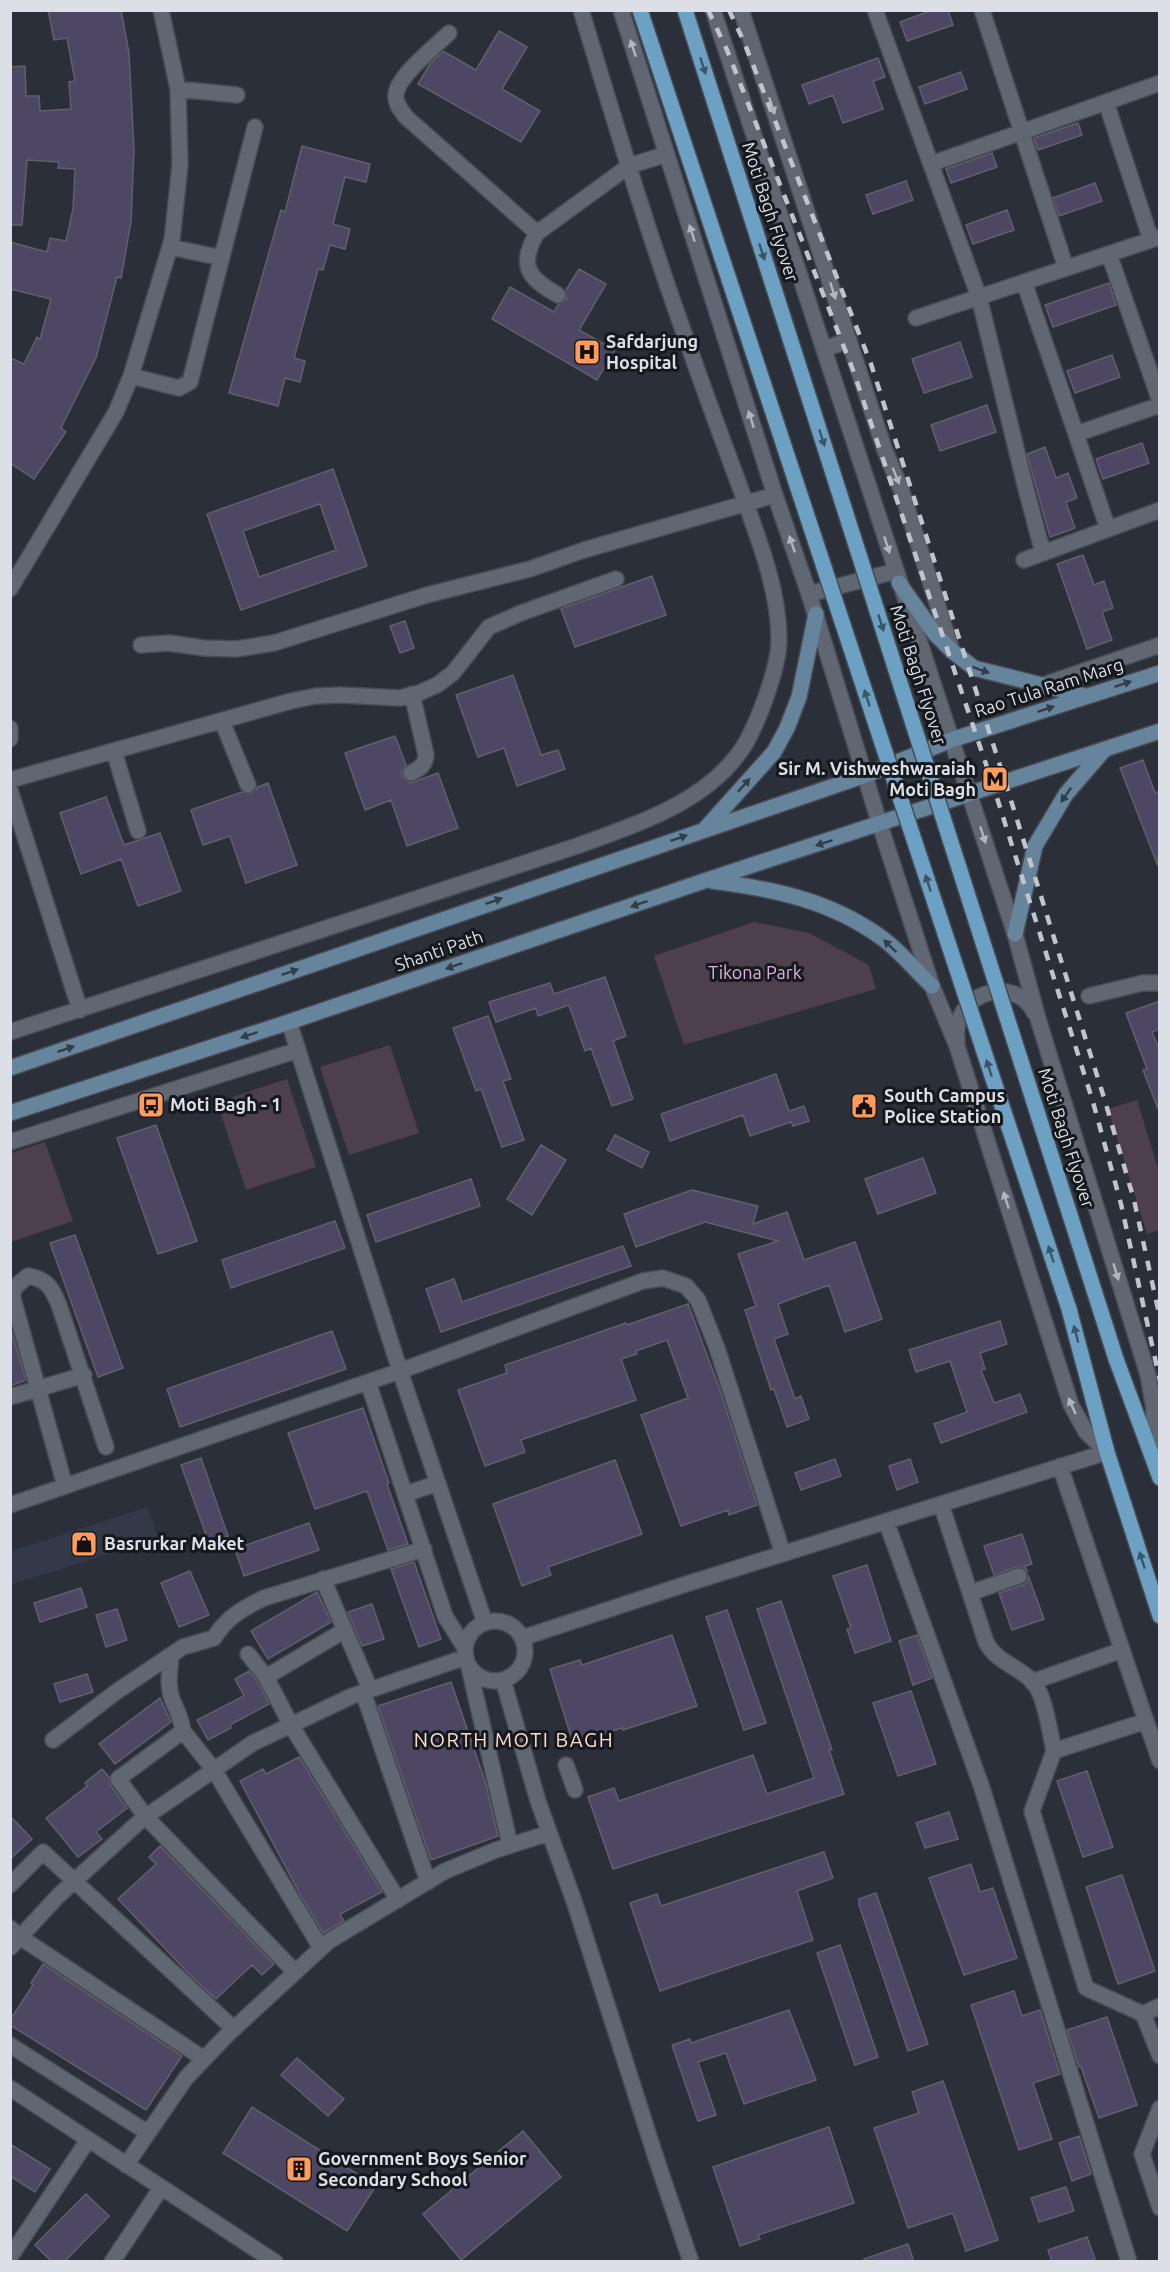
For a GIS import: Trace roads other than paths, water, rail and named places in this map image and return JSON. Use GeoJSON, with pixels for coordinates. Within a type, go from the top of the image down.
{"type":"FeatureCollection","features":[{"type":"Feature","properties":{"kind":"main road"},"geometry":{"type":"LineString","coordinates":[[640,10],[1069,1309],[1107,1452],[1160,1616]]}},
{"type":"Feature","properties":{"kind":"main road","name":"Moti Bagh Flyover"},"geometry":{"type":"LineString","coordinates":[[685,10],[1116,1359],[1160,1478]]}},
{"type":"Feature","properties":{"kind":"main road"},"geometry":{"type":"LineString","coordinates":[[898,577],[936,634],[952,651],[974,668],[1087,696]]}},
{"type":"Feature","properties":{"kind":"main road"},"geometry":{"type":"LineString","coordinates":[[705,829],[774,752],[787,728],[799,697],[816,614]]}},
{"type":"Feature","properties":{"kind":"main road","name":"Rao Tula Ram Marg"},"geometry":{"type":"LineString","coordinates":[[866,775],[951,740],[1160,673]]}},
{"type":"Feature","properties":{"kind":"main road"},"geometry":{"type":"LineString","coordinates":[[970,795],[1160,731]]}},
{"type":"Feature","properties":{"kind":"main road"},"geometry":{"type":"LineString","coordinates":[[1015,934],[1035,846],[1066,794],[1104,750]]}},
{"type":"Feature","properties":{"kind":"main road","name":"Shanti Path"},"geometry":{"type":"LineString","coordinates":[[10,1068],[866,775]]}},
{"type":"Feature","properties":{"kind":"main road","name":"Shanti Path"},"geometry":{"type":"LineString","coordinates":[[10,1113],[289,1022],[707,880],[970,795]]}},
{"type":"Feature","properties":{"kind":"main road"},"geometry":{"type":"LineString","coordinates":[[707,880],[780,892],[834,909],[883,938],[932,986]]}},
{"type":"Feature","properties":{"kind":"street"},"geometry":{"type":"LineString","coordinates":[[10,589],[116,412],[131,376],[170,248],[180,165],[178,89],[161,10]]}},
{"type":"Feature","properties":{"kind":"street"},"geometry":{"type":"LineString","coordinates":[[10,1032],[649,819],[688,799],[719,776],[744,746],[760,711],[774,667],[779,642],[776,612],[765,557],[665,281],[581,10]]}},
{"type":"Feature","properties":{"kind":"street"},"geometry":{"type":"LineString","coordinates":[[522,1638],[1107,1452],[1086,1432],[1071,1406],[957,1047],[932,986],[880,825],[816,614],[775,495],[621,10]]}},
{"type":"Feature","properties":{"kind":"street"},"geometry":{"type":"LineString","coordinates":[[713,10],[1015,934],[1039,1022],[1148,1375],[1154,1409],[1152,1453]]}},
{"type":"Feature","properties":{"kind":"street"},"geometry":{"type":"LineString","coordinates":[[741,10],[884,448],[902,492],[952,651]]}},
{"type":"Feature","properties":{"kind":"street"},"geometry":{"type":"LineString","coordinates":[[875,10],[979,297],[1043,552]]}},
{"type":"Feature","properties":{"kind":"street"},"geometry":{"type":"LineString","coordinates":[[982,10],[1066,268]]}},
{"type":"Feature","properties":{"kind":"street"},"geometry":{"type":"LineString","coordinates":[[449,33],[407,73],[395,92],[396,103],[406,117],[537,233]]}},
{"type":"Feature","properties":{"kind":"street"},"geometry":{"type":"LineString","coordinates":[[931,164],[1160,83]]}},
{"type":"Feature","properties":{"kind":"street"},"geometry":{"type":"LineString","coordinates":[[178,89],[237,94]]}},
{"type":"Feature","properties":{"kind":"street"},"geometry":{"type":"LineString","coordinates":[[916,318],[1155,239],[1106,102]]}},
{"type":"Feature","properties":{"kind":"street"},"geometry":{"type":"LineString","coordinates":[[131,376],[179,388],[190,382],[255,127]]}},
{"type":"Feature","properties":{"kind":"street"},"geometry":{"type":"LineString","coordinates":[[558,295],[538,284],[530,274],[528,260],[530,246],[537,233],[629,166],[667,154]]}},
{"type":"Feature","properties":{"kind":"street"},"geometry":{"type":"LineString","coordinates":[[170,248],[222,258]]}},
{"type":"Feature","properties":{"kind":"street"},"geometry":{"type":"LineString","coordinates":[[1076,434],[1160,403],[1109,254]]}},
{"type":"Feature","properties":{"kind":"street"},"geometry":{"type":"LineString","coordinates":[[1024,282],[1108,529]]}},
{"type":"Feature","properties":{"kind":"street"},"geometry":{"type":"LineString","coordinates":[[825,349],[849,340]]}},
{"type":"Feature","properties":{"kind":"street"},"geometry":{"type":"LineString","coordinates":[[141,645],[169,643],[236,650],[274,644],[427,595],[530,568],[584,550],[775,495]]}},
{"type":"Feature","properties":{"kind":"street"},"geometry":{"type":"LineString","coordinates":[[1024,560],[1160,510]]}},
{"type":"Feature","properties":{"kind":"street"},"geometry":{"type":"LineString","coordinates":[[809,594],[898,577]]}},
{"type":"Feature","properties":{"kind":"street"},"geometry":{"type":"LineString","coordinates":[[10,780],[316,696],[341,694],[400,698],[437,685],[453,673],[489,627],[616,579]]}},
{"type":"Feature","properties":{"kind":"street"},"geometry":{"type":"LineString","coordinates":[[1040,686],[1160,645]]}},
{"type":"Feature","properties":{"kind":"street"},"geometry":{"type":"LineString","coordinates":[[411,773],[425,763],[426,755],[412,694]]}},
{"type":"Feature","properties":{"kind":"street"},"geometry":{"type":"LineString","coordinates":[[222,721],[248,785]]}},
{"type":"Feature","properties":{"kind":"street"},"geometry":{"type":"LineString","coordinates":[[10,728],[10,739]]}},
{"type":"Feature","properties":{"kind":"street"},"geometry":{"type":"LineString","coordinates":[[114,751],[138,831]]}},
{"type":"Feature","properties":{"kind":"street"},"geometry":{"type":"LineString","coordinates":[[10,790],[80,1010]]}},
{"type":"Feature","properties":{"kind":"street"},"geometry":{"type":"LineString","coordinates":[[1089,996],[1143,983],[1160,982]]}},
{"type":"Feature","properties":{"kind":"street"},"geometry":{"type":"LineString","coordinates":[[957,1047],[955,1030],[960,1014],[971,1001],[985,993],[1002,992],[1018,996],[1031,1007],[1039,1022]]}},
{"type":"Feature","properties":{"kind":"street"},"geometry":{"type":"LineString","coordinates":[[289,1022],[400,1371],[485,1623]]}},
{"type":"Feature","properties":{"kind":"street"},"geometry":{"type":"LineString","coordinates":[[10,1142],[298,1050]]}},
{"type":"Feature","properties":{"kind":"street"},"geometry":{"type":"LineString","coordinates":[[65,1486],[12,1295],[16,1286],[28,1276],[41,1278],[51,1287],[84,1375],[106,1447]]}},
{"type":"Feature","properties":{"kind":"street"},"geometry":{"type":"LineString","coordinates":[[10,1505],[400,1371],[643,1281],[663,1278],[686,1286],[698,1300],[717,1348],[783,1554]]}},
{"type":"Feature","properties":{"kind":"street"},"geometry":{"type":"LineString","coordinates":[[10,1397],[84,1375]]}},
{"type":"Feature","properties":{"kind":"street"},"geometry":{"type":"LineString","coordinates":[[368,1382],[445,1616],[467,1657],[475,1674],[484,1679],[503,1680],[511,1677],[522,1664],[525,1651],[522,1638],[511,1625],[494,1621],[485,1623],[471,1632],[467,1657],[510,1845]]}},
{"type":"Feature","properties":{"kind":"street"},"geometry":{"type":"LineString","coordinates":[[1060,1466],[1160,1761]]}},
{"type":"Feature","properties":{"kind":"street"},"geometry":{"type":"LineString","coordinates":[[406,1494],[438,1483]]}},
{"type":"Feature","properties":{"kind":"street"},"geometry":{"type":"LineString","coordinates":[[941,1504],[991,1652],[1032,1682],[1039,1691],[1054,1751],[1032,1811],[1086,1988],[1143,2014],[1160,2056]]}},
{"type":"Feature","properties":{"kind":"street"},"geometry":{"type":"LineString","coordinates":[[886,1521],[982,1788],[1129,2262]]}},
{"type":"Feature","properties":{"kind":"street"},"geometry":{"type":"LineString","coordinates":[[52,1740],[116,1692],[183,1647],[214,1638],[221,1627],[239,1611],[264,1598],[424,1549]]}},
{"type":"Feature","properties":{"kind":"street"},"geometry":{"type":"LineString","coordinates":[[970,1593],[1019,1576]]}},
{"type":"Feature","properties":{"kind":"street"},"geometry":{"type":"LineString","coordinates":[[323,1580],[345,1630],[367,1691],[428,1882]]}},
{"type":"Feature","properties":{"kind":"street"},"geometry":{"type":"LineString","coordinates":[[266,1677],[345,1630]]}},
{"type":"Feature","properties":{"kind":"street"},"geometry":{"type":"LineString","coordinates":[[1032,1682],[1122,1650]]}},
{"type":"Feature","properties":{"kind":"street"},"geometry":{"type":"LineString","coordinates":[[248,1654],[266,1677],[291,1725],[398,1900]]}},
{"type":"Feature","properties":{"kind":"street"},"geometry":{"type":"LineString","coordinates":[[171,1656],[169,1685],[172,1698],[181,1716],[183,1731],[214,1770],[321,1948]]}},
{"type":"Feature","properties":{"kind":"street"},"geometry":{"type":"LineString","coordinates":[[204,2059],[14,1938],[146,1817],[253,1743],[367,1691],[467,1657]]}},
{"type":"Feature","properties":{"kind":"street"},"geometry":{"type":"LineString","coordinates":[[503,1680],[538,1801],[575,1904],[691,2262]]}},
{"type":"Feature","properties":{"kind":"street"},"geometry":{"type":"LineString","coordinates":[[1054,1751],[1146,1721]]}},
{"type":"Feature","properties":{"kind":"street"},"geometry":{"type":"LineString","coordinates":[[183,1731],[118,1779],[146,1817],[295,1972]]}},
{"type":"Feature","properties":{"kind":"street"},"geometry":{"type":"LineString","coordinates":[[566,1765],[575,1791]]}},
{"type":"Feature","properties":{"kind":"street"},"geometry":{"type":"LineString","coordinates":[[126,2164],[186,2078],[234,2029],[329,1941],[445,1871],[510,1845],[549,1833]]}},
{"type":"Feature","properties":{"kind":"street"},"geometry":{"type":"LineString","coordinates":[[10,1885],[44,1852],[234,2029]]}},
{"type":"Feature","properties":{"kind":"street"},"geometry":{"type":"LineString","coordinates":[[1143,2014],[1160,2006]]}},
{"type":"Feature","properties":{"kind":"street"},"geometry":{"type":"LineString","coordinates":[[10,2045],[148,2133]]}},
{"type":"Feature","properties":{"kind":"street"},"geometry":{"type":"LineString","coordinates":[[10,2088],[275,2262]]}},
{"type":"Feature","properties":{"kind":"street"},"geometry":{"type":"LineString","coordinates":[[1160,2108],[1142,2154],[1156,2187],[1160,2208]]}},
{"type":"Feature","properties":{"kind":"street"},"geometry":{"type":"LineString","coordinates":[[10,2257],[88,2140]]}},
{"type":"Feature","properties":{"kind":"street"},"geometry":{"type":"LineString","coordinates":[[112,2262],[161,2188]]}},
{"type":"Feature","properties":{"kind":"railway"},"geometry":{"type":"LineString","coordinates":[[708,10],[727,50],[853,370],[992,782],[1093,1102],[1121,1204],[1160,1381]]}},
{"type":"Feature","properties":{"kind":"railway"},"geometry":{"type":"LineString","coordinates":[[729,10],[744,42],[871,364],[1105,1101],[1134,1200],[1160,1318]]}},
{"type":"Feature","properties":{"kind":"place","name":"Safdarjung Hospital"},"geometry":{"type":"Point","coordinates":[587,352]}},
{"type":"Feature","properties":{"kind":"place","name":"Sir M. Vishweshwaraiah Moti Bagh"},"geometry":{"type":"Point","coordinates":[995,779]}},
{"type":"Feature","properties":{"kind":"place","name":"Moti Bagh - 1"},"geometry":{"type":"Point","coordinates":[151,1105]}},
{"type":"Feature","properties":{"kind":"place","name":"South Campus Police Station"},"geometry":{"type":"Point","coordinates":[864,1106]}},
{"type":"Feature","properties":{"kind":"place","name":"Basrurkar Maket"},"geometry":{"type":"Point","coordinates":[84,1544]}},
{"type":"Feature","properties":{"kind":"place","name":"Government Boys Senior Secondary School"},"geometry":{"type":"Point","coordinates":[299,2169]}},
{"type":"Feature","properties":{"kind":"district","name":"NORTH MOTI BAGH"},"geometry":{"type":"Point","coordinates":[514,1740]}},
{"type":"Feature","properties":{"kind":"park label","name":"Tikona Park"},"geometry":{"type":"Point","coordinates":[755,973]}}]}
